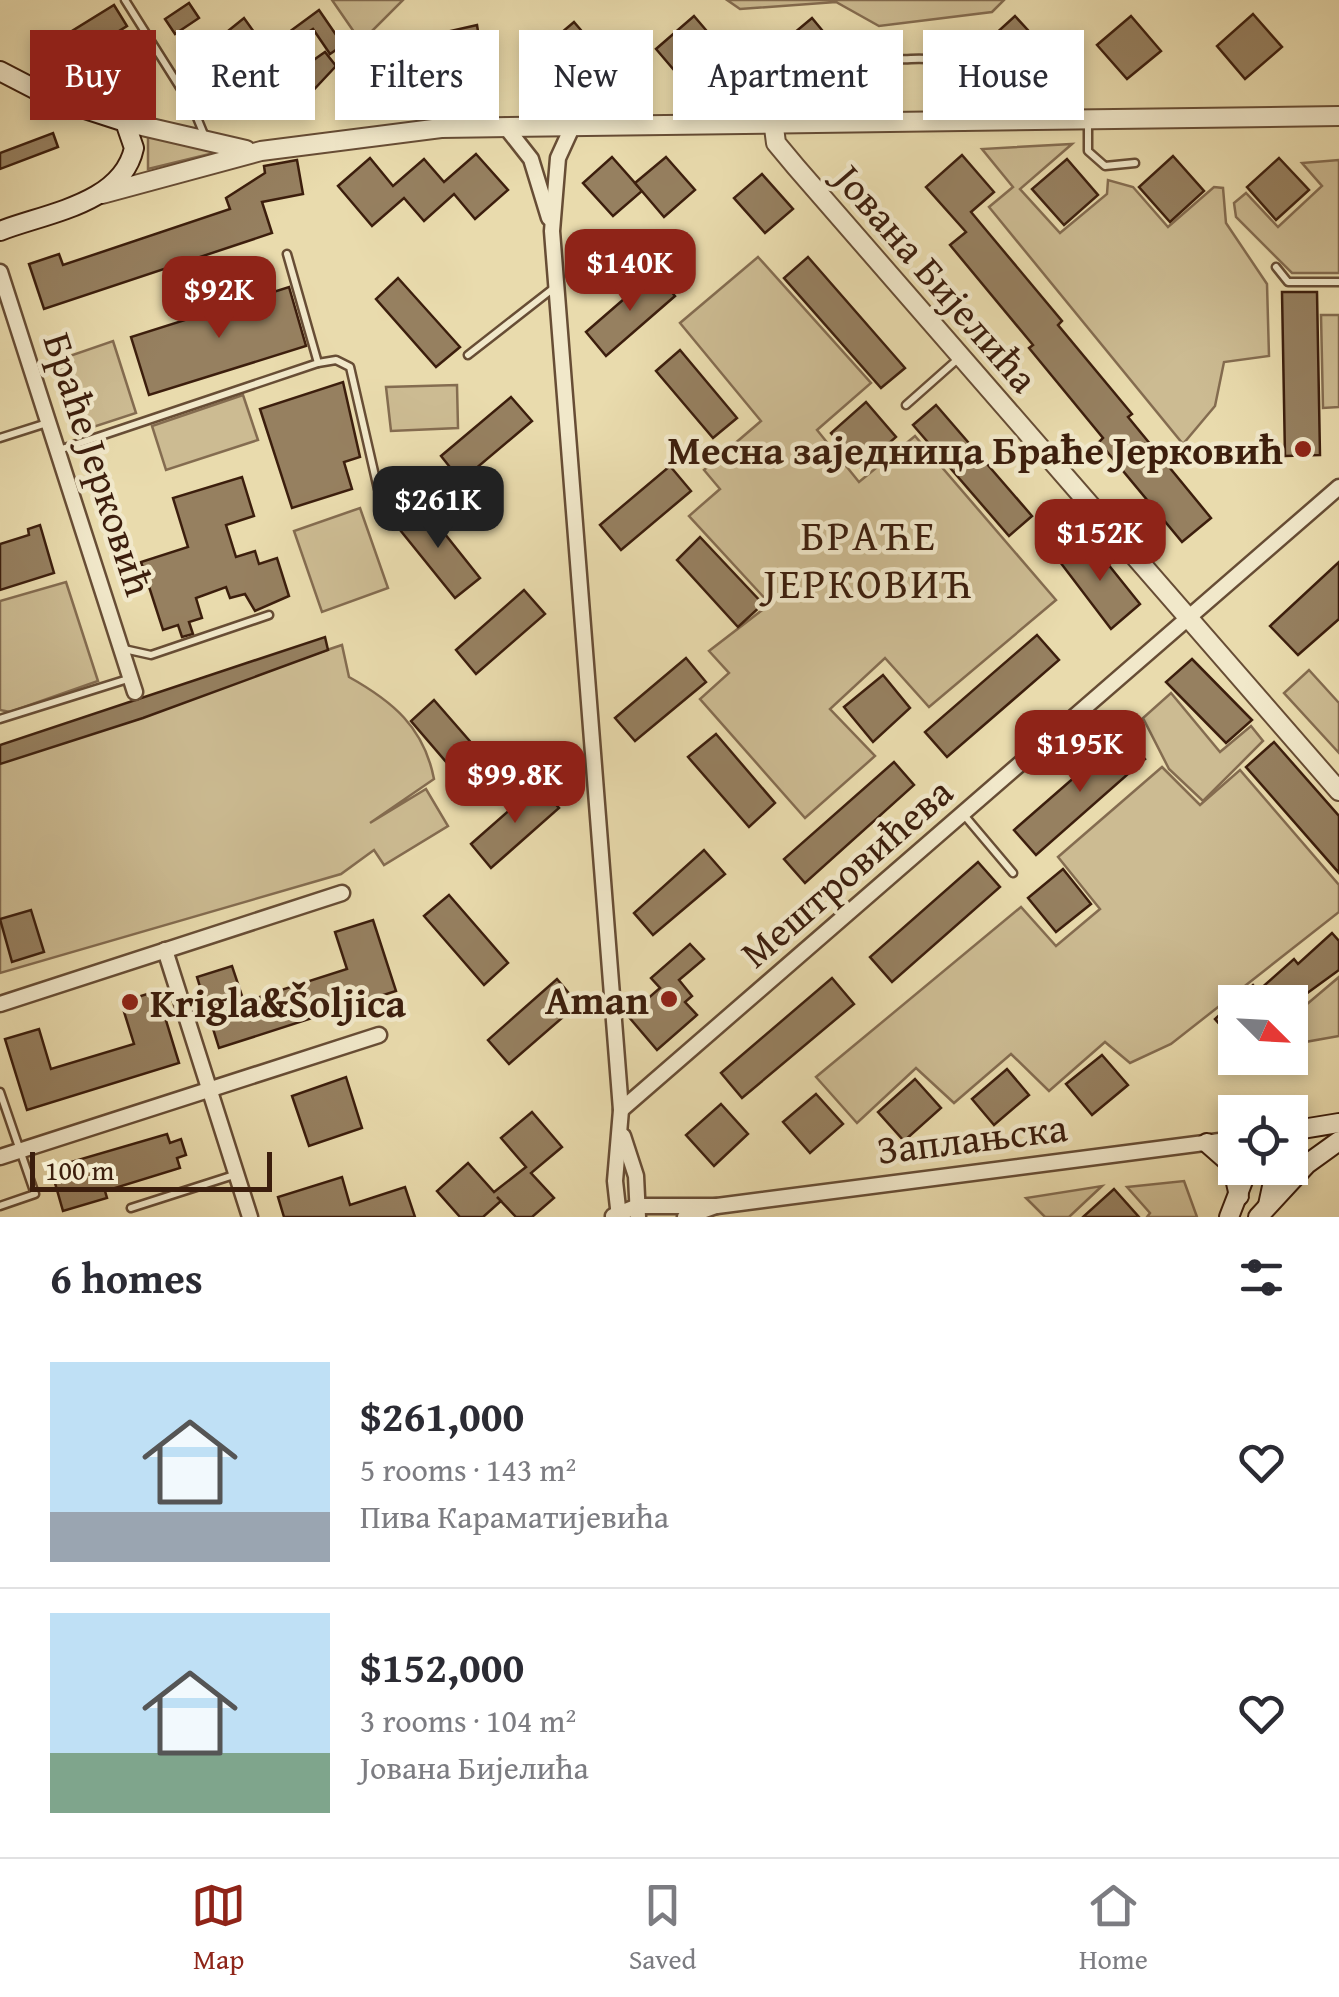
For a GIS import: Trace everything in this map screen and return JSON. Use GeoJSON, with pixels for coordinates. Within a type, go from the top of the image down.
{"type":"FeatureCollection","features":[{"type":"Feature","properties":{"kind":"street"},"geometry":{"type":"LineString","coordinates":[[0,71],[54,99],[126,122],[206,144],[261,151]]}},
{"type":"Feature","properties":{"kind":"street"},"geometry":{"type":"LineString","coordinates":[[1084,118],[1339,116]]}},
{"type":"Feature","properties":{"kind":"street"},"geometry":{"type":"LineString","coordinates":[[0,230],[102,194],[261,151],[441,128],[772,120]]}},
{"type":"Feature","properties":{"kind":"street","name":"Јована Бијелића"},"geometry":{"type":"LineString","coordinates":[[772,120],[776,143],[1339,791]]}},
{"type":"Feature","properties":{"kind":"street"},"geometry":{"type":"LineString","coordinates":[[102,194],[132,158],[134,140],[126,122]]}},
{"type":"Feature","properties":{"kind":"street"},"geometry":{"type":"LineString","coordinates":[[574,122],[558,158],[552,231],[621,1110],[616,1215]]}},
{"type":"Feature","properties":{"kind":"street"},"geometry":{"type":"LineString","coordinates":[[505,126],[531,159],[552,231]]}},
{"type":"Feature","properties":{"kind":"street","name":"Браће Јерковић"},"geometry":{"type":"LineString","coordinates":[[0,272],[133,685]]}},
{"type":"Feature","properties":{"kind":"street","name":"Мештровићева"},"geometry":{"type":"LineString","coordinates":[[621,1110],[1339,487]]}},
{"type":"Feature","properties":{"kind":"street"},"geometry":{"type":"LineString","coordinates":[[0,1004],[342,893]]}},
{"type":"Feature","properties":{"kind":"street"},"geometry":{"type":"LineString","coordinates":[[165,950],[250,1217]]}},
{"type":"Feature","properties":{"kind":"street"},"geometry":{"type":"LineString","coordinates":[[0,1157],[379,1034]]}},
{"type":"Feature","properties":{"kind":"street"},"geometry":{"type":"LineString","coordinates":[[1308,1128],[1339,1124]]}},
{"type":"Feature","properties":{"kind":"street"},"geometry":{"type":"LineString","coordinates":[[621,1130],[636,1176],[638,1212]]}},
{"type":"Feature","properties":{"kind":"street"},"geometry":{"type":"LineString","coordinates":[[1263,1211],[1307,1164],[1339,1140]]}},
{"type":"Feature","properties":{"kind":"street","name":"Заплањска"},"geometry":{"type":"LineString","coordinates":[[616,1215],[717,1206],[1218,1142]]}},
{"type":"Feature","properties":{"kind":"street"},"geometry":{"type":"LineString","coordinates":[[1208,1143],[1232,1165],[1239,1196]]}},
{"type":"Feature","properties":{"kind":"street"},"geometry":{"type":"LineString","coordinates":[[1229,1217],[1243,1185]]}},
{"type":"Feature","properties":{"kind":"street"},"geometry":{"type":"LineString","coordinates":[[1263,1211],[1271,1185]]}},
{"type":"Feature","properties":{"kind":"street","name":"Заплањска"},"geometry":{"type":"LineString","coordinates":[[685,1217],[717,1206]]}},
{"type":"Feature","properties":{"kind":"lane"},"geometry":{"type":"LineString","coordinates":[[125,0],[193,108],[206,144]]}},
{"type":"Feature","properties":{"kind":"lane"},"geometry":{"type":"LineString","coordinates":[[1088,118],[1088,151],[1104,166],[1135,163]]}},
{"type":"Feature","properties":{"kind":"lane"},"geometry":{"type":"LineString","coordinates":[[440,120],[441,128]]}},
{"type":"Feature","properties":{"kind":"lane"},"geometry":{"type":"LineString","coordinates":[[287,254],[318,363]]}},
{"type":"Feature","properties":{"kind":"lane"},"geometry":{"type":"LineString","coordinates":[[1276,267],[1288,282],[1339,282]]}},
{"type":"Feature","properties":{"kind":"lane"},"geometry":{"type":"LineString","coordinates":[[468,356],[556,286]]}},
{"type":"Feature","properties":{"kind":"lane"},"geometry":{"type":"LineString","coordinates":[[906,405],[960,357]]}},
{"type":"Feature","properties":{"kind":"lane"},"geometry":{"type":"LineString","coordinates":[[58,450],[336,360],[350,367],[378,489]]}},
{"type":"Feature","properties":{"kind":"lane"},"geometry":{"type":"LineString","coordinates":[[0,438],[48,423]]}},
{"type":"Feature","properties":{"kind":"lane"},"geometry":{"type":"LineString","coordinates":[[122,649],[151,654],[269,614]]}},
{"type":"Feature","properties":{"kind":"lane","name":"Браће Јерковић"},"geometry":{"type":"LineString","coordinates":[[0,719],[133,685]]}},
{"type":"Feature","properties":{"kind":"lane"},"geometry":{"type":"LineString","coordinates":[[964,814],[1013,873]]}},
{"type":"Feature","properties":{"kind":"lane"},"geometry":{"type":"LineString","coordinates":[[0,1092],[35,1194],[0,1206]]}},
{"type":"Feature","properties":{"kind":"lane"},"geometry":{"type":"LineString","coordinates":[[130,1208],[237,1174]]}},
{"type":"Feature","properties":{"kind":"shaded area"},"geometry":{"type":"Polygon","coordinates":[[[332,0],[403,0],[373,30],[353,30],[332,0]]]}},
{"type":"Feature","properties":{"kind":"shaded area"},"geometry":{"type":"Polygon","coordinates":[[[727,0],[1004,0],[992,12],[879,26],[836,2],[740,9],[727,0]]]}},
{"type":"Feature","properties":{"kind":"shaded area"},"geometry":{"type":"Polygon","coordinates":[[[148,136],[218,152],[148,169],[148,136]]]}},
{"type":"Feature","properties":{"kind":"shaded area"},"geometry":{"type":"Polygon","coordinates":[[[1072,144],[1020,189],[1060,233],[1107,194],[1108,180],[1133,187],[1168,227],[1214,187],[1223,188],[1226,223],[1267,284],[1269,356],[1224,362],[1215,406],[1183,444],[989,207],[1013,187],[982,149],[1072,144]]]}},
{"type":"Feature","properties":{"kind":"shaded area"},"geometry":{"type":"Polygon","coordinates":[[[1339,160],[1339,273],[1292,273],[1236,217],[1234,203],[1246,193],[1278,227],[1322,186],[1302,163],[1339,160]]]}},
{"type":"Feature","properties":{"kind":"shaded area"},"geometry":{"type":"Polygon","coordinates":[[[758,257],[871,383],[817,430],[859,482],[915,436],[1056,600],[929,707],[885,658],[830,709],[875,756],[805,818],[700,699],[729,673],[709,651],[770,604],[689,516],[720,489],[704,470],[761,421],[680,323],[758,257]]]}},
{"type":"Feature","properties":{"kind":"shaded area"},"geometry":{"type":"Polygon","coordinates":[[[1321,315],[1339,315],[1339,407],[1323,408],[1321,315]]]}},
{"type":"Feature","properties":{"kind":"shaded area"},"geometry":{"type":"Polygon","coordinates":[[[113,341],[136,413],[81,431],[58,360],[113,341]]]}},
{"type":"Feature","properties":{"kind":"shaded area"},"geometry":{"type":"Polygon","coordinates":[[[457,385],[458,428],[391,431],[386,387],[457,385]]]}},
{"type":"Feature","properties":{"kind":"shaded area"},"geometry":{"type":"Polygon","coordinates":[[[243,395],[258,440],[166,470],[152,426],[243,395]]]}},
{"type":"Feature","properties":{"kind":"shaded area"},"geometry":{"type":"Polygon","coordinates":[[[360,508],[388,588],[322,612],[294,531],[360,508]]]}},
{"type":"Feature","properties":{"kind":"shaded area"},"geometry":{"type":"Polygon","coordinates":[[[66,582],[98,681],[10,712],[0,710],[0,601],[66,582]]]}},
{"type":"Feature","properties":{"kind":"shaded area"},"geometry":{"type":"Polygon","coordinates":[[[342,645],[349,677],[392,706],[414,730],[423,744],[434,779],[370,823],[426,789],[448,826],[384,865],[374,850],[341,874],[0,973],[0,759],[342,645]]]}},
{"type":"Feature","properties":{"kind":"shaded area"},"geometry":{"type":"Polygon","coordinates":[[[1309,670],[1339,703],[1339,753],[1284,693],[1309,670]]]}},
{"type":"Feature","properties":{"kind":"shaded area"},"geometry":{"type":"Polygon","coordinates":[[[1171,693],[1220,752],[1251,726],[1263,741],[1203,801],[1169,769],[1143,718],[1171,693]]]}},
{"type":"Feature","properties":{"kind":"shaded area"},"geometry":{"type":"Polygon","coordinates":[[[1162,767],[1200,805],[1240,770],[1339,885],[1339,912],[1246,985],[1218,985],[1218,1007],[1171,1044],[1130,1063],[1105,1042],[1049,1091],[1011,1054],[954,1103],[916,1068],[857,1123],[816,1077],[1021,907],[1056,946],[1100,909],[1058,857],[1162,767]]]}},
{"type":"Feature","properties":{"kind":"shaded area"},"geometry":{"type":"Polygon","coordinates":[[[1339,977],[1339,1036],[1308,1041],[1308,1003],[1339,977]]]}},
{"type":"Feature","properties":{"kind":"shaded area"},"geometry":{"type":"Polygon","coordinates":[[[1184,1181],[1197,1217],[1147,1217],[1150,1213],[1127,1187],[1184,1181]]]}},
{"type":"Feature","properties":{"kind":"shaded area"},"geometry":{"type":"Polygon","coordinates":[[[1102,1186],[1069,1217],[1045,1217],[1026,1198],[1102,1186]]]}},
{"type":"Feature","properties":{"kind":"building"},"geometry":{"type":"Polygon","coordinates":[[[189,3],[199,18],[175,34],[165,19],[189,3]]]}},
{"type":"Feature","properties":{"kind":"building"},"geometry":{"type":"Polygon","coordinates":[[[114,5],[127,26],[121,30],[74,30],[114,5]]]}},
{"type":"Feature","properties":{"kind":"building"},"geometry":{"type":"Polygon","coordinates":[[[319,10],[335,33],[335,51],[330,54],[313,29],[292,30],[319,10]]]}},
{"type":"Feature","properties":{"kind":"building"},"geometry":{"type":"Polygon","coordinates":[[[1253,14],[1282,47],[1245,79],[1217,46],[1253,14]]]}},
{"type":"Feature","properties":{"kind":"building"},"geometry":{"type":"Polygon","coordinates":[[[694,16],[706,30],[678,30],[694,16]]]}},
{"type":"Feature","properties":{"kind":"building"},"geometry":{"type":"Polygon","coordinates":[[[1015,16],[1028,30],[1000,30],[1015,16]]]}},
{"type":"Feature","properties":{"kind":"building"},"geometry":{"type":"Polygon","coordinates":[[[1131,16],[1161,51],[1127,79],[1097,45],[1131,16]]]}},
{"type":"Feature","properties":{"kind":"building"},"geometry":{"type":"Polygon","coordinates":[[[244,18],[253,30],[229,30],[244,18]]]}},
{"type":"Feature","properties":{"kind":"building"},"geometry":{"type":"Polygon","coordinates":[[[812,18],[822,30],[798,30],[812,18]]]}},
{"type":"Feature","properties":{"kind":"building"},"geometry":{"type":"Polygon","coordinates":[[[574,22],[581,30],[565,30],[574,22]]]}},
{"type":"Feature","properties":{"kind":"building"},"geometry":{"type":"Polygon","coordinates":[[[673,34],[673,69],[656,49],[673,34]]]}},
{"type":"Feature","properties":{"kind":"building"},"geometry":{"type":"Polygon","coordinates":[[[325,52],[335,67],[315,88],[315,59],[325,52]]]}},
{"type":"Feature","properties":{"kind":"building"},"geometry":{"type":"Polygon","coordinates":[[[53,133],[58,147],[0,169],[0,153],[53,133]]]}},
{"type":"Feature","properties":{"kind":"building"},"geometry":{"type":"Polygon","coordinates":[[[476,154],[508,190],[475,219],[454,194],[424,221],[404,198],[372,226],[338,186],[370,158],[393,186],[424,159],[444,182],[476,154]]]}},
{"type":"Feature","properties":{"kind":"building"},"geometry":{"type":"Polygon","coordinates":[[[962,155],[994,192],[971,212],[1062,321],[1058,325],[1211,518],[1182,542],[1099,442],[1103,438],[1029,348],[1033,345],[950,245],[966,232],[926,187],[962,155]]]}},
{"type":"Feature","properties":{"kind":"building"},"geometry":{"type":"Polygon","coordinates":[[[1173,156],[1204,191],[1170,222],[1139,187],[1173,156]]]}},
{"type":"Feature","properties":{"kind":"building"},"geometry":{"type":"Polygon","coordinates":[[[612,157],[642,191],[613,216],[583,183],[612,157]]]}},
{"type":"Feature","properties":{"kind":"building"},"geometry":{"type":"Polygon","coordinates":[[[666,157],[695,190],[664,217],[635,183],[666,157]]]}},
{"type":"Feature","properties":{"kind":"building"},"geometry":{"type":"Polygon","coordinates":[[[1279,158],[1309,190],[1276,220],[1247,187],[1279,158]]]}},
{"type":"Feature","properties":{"kind":"building"},"geometry":{"type":"Polygon","coordinates":[[[1067,159],[1098,195],[1064,225],[1032,189],[1067,159]]]}},
{"type":"Feature","properties":{"kind":"building"},"geometry":{"type":"Polygon","coordinates":[[[297,160],[303,194],[262,202],[272,233],[44,309],[29,264],[59,254],[63,265],[230,209],[226,198],[265,173],[264,166],[297,160]]]}},
{"type":"Feature","properties":{"kind":"building"},"geometry":{"type":"Polygon","coordinates":[[[762,174],[793,209],[765,233],[734,198],[762,174]]]}},
{"type":"Feature","properties":{"kind":"building"},"geometry":{"type":"Polygon","coordinates":[[[808,257],[905,368],[881,388],[784,278],[808,257]]]}},
{"type":"Feature","properties":{"kind":"building"},"geometry":{"type":"Polygon","coordinates":[[[655,272],[675,296],[606,356],[586,332],[655,272]]]}},
{"type":"Feature","properties":{"kind":"building"},"geometry":{"type":"Polygon","coordinates":[[[398,278],[460,347],[436,367],[376,299],[398,278]]]}},
{"type":"Feature","properties":{"kind":"building"},"geometry":{"type":"Polygon","coordinates":[[[289,287],[306,346],[149,395],[131,337],[289,287]]]}},
{"type":"Feature","properties":{"kind":"building"},"geometry":{"type":"Polygon","coordinates":[[[1282,292],[1317,292],[1320,455],[1285,456],[1282,292]]]}},
{"type":"Feature","properties":{"kind":"building"},"geometry":{"type":"Polygon","coordinates":[[[680,350],[737,418],[713,438],[656,371],[680,350]]]}},
{"type":"Feature","properties":{"kind":"building"},"geometry":{"type":"Polygon","coordinates":[[[343,382],[360,457],[344,462],[352,489],[292,508],[260,409],[343,382]]]}},
{"type":"Feature","properties":{"kind":"building"},"geometry":{"type":"Polygon","coordinates":[[[511,397],[532,421],[461,481],[441,456],[511,397]]]}},
{"type":"Feature","properties":{"kind":"building"},"geometry":{"type":"Polygon","coordinates":[[[866,402],[896,437],[861,468],[831,433],[866,402]]]}},
{"type":"Feature","properties":{"kind":"building"},"geometry":{"type":"Polygon","coordinates":[[[936,405],[1032,516],[1009,536],[913,425],[936,405]]]}},
{"type":"Feature","properties":{"kind":"building"},"geometry":{"type":"Polygon","coordinates":[[[670,466],[691,491],[621,550],[600,525],[670,466]]]}},
{"type":"Feature","properties":{"kind":"building"},"geometry":{"type":"Polygon","coordinates":[[[242,477],[254,516],[226,525],[236,557],[255,551],[259,564],[277,558],[289,596],[255,611],[245,594],[230,598],[226,587],[196,598],[202,618],[189,622],[193,634],[182,637],[178,625],[163,630],[141,562],[188,547],[173,498],[242,477]]]}},
{"type":"Feature","properties":{"kind":"building"},"geometry":{"type":"Polygon","coordinates":[[[421,504],[480,578],[455,598],[396,525],[421,504]]]}},
{"type":"Feature","properties":{"kind":"building"},"geometry":{"type":"Polygon","coordinates":[[[40,525],[54,573],[0,590],[0,544],[29,535],[28,529],[40,525]]]}},
{"type":"Feature","properties":{"kind":"building"},"geometry":{"type":"Polygon","coordinates":[[[700,537],[763,604],[738,627],[677,560],[700,537]]]}},
{"type":"Feature","properties":{"kind":"building"},"geometry":{"type":"Polygon","coordinates":[[[1087,538],[1140,604],[1111,629],[1060,562],[1087,538]]]}},
{"type":"Feature","properties":{"kind":"building"},"geometry":{"type":"Polygon","coordinates":[[[1339,562],[1339,619],[1298,655],[1270,626],[1339,562]]]}},
{"type":"Feature","properties":{"kind":"building"},"geometry":{"type":"Polygon","coordinates":[[[524,590],[545,614],[476,674],[456,650],[524,590]]]}},
{"type":"Feature","properties":{"kind":"building"},"geometry":{"type":"Polygon","coordinates":[[[1037,635],[1059,660],[947,757],[925,732],[1037,635]]]}},
{"type":"Feature","properties":{"kind":"building"},"geometry":{"type":"Polygon","coordinates":[[[325,637],[328,650],[143,718],[0,764],[0,745],[325,637]]]}},
{"type":"Feature","properties":{"kind":"building"},"geometry":{"type":"Polygon","coordinates":[[[686,658],[706,682],[635,741],[615,718],[686,658]]]}},
{"type":"Feature","properties":{"kind":"building"},"geometry":{"type":"Polygon","coordinates":[[[1192,659],[1252,720],[1226,743],[1166,682],[1192,659]]]}},
{"type":"Feature","properties":{"kind":"building"},"geometry":{"type":"Polygon","coordinates":[[[883,675],[910,708],[873,742],[844,707],[883,675]]]}},
{"type":"Feature","properties":{"kind":"building"},"geometry":{"type":"Polygon","coordinates":[[[434,700],[495,770],[471,791],[411,721],[434,700]]]}},
{"type":"Feature","properties":{"kind":"building"},"geometry":{"type":"Polygon","coordinates":[[[716,734],[775,803],[749,827],[688,757],[716,734]]]}},
{"type":"Feature","properties":{"kind":"building"},"geometry":{"type":"Polygon","coordinates":[[[1124,734],[1145,759],[1036,855],[1014,830],[1124,734]]]}},
{"type":"Feature","properties":{"kind":"building"},"geometry":{"type":"Polygon","coordinates":[[[1274,742],[1339,816],[1339,873],[1246,767],[1274,742]]]}},
{"type":"Feature","properties":{"kind":"building"},"geometry":{"type":"Polygon","coordinates":[[[894,762],[914,785],[805,883],[784,859],[894,762]]]}},
{"type":"Feature","properties":{"kind":"building"},"geometry":{"type":"Polygon","coordinates":[[[538,785],[559,808],[491,868],[471,844],[538,785]]]}},
{"type":"Feature","properties":{"kind":"building"},"geometry":{"type":"Polygon","coordinates":[[[704,850],[725,874],[653,935],[634,913],[704,850]]]}},
{"type":"Feature","properties":{"kind":"building"},"geometry":{"type":"Polygon","coordinates":[[[978,862],[1000,887],[892,982],[870,957],[978,862]]]}},
{"type":"Feature","properties":{"kind":"building"},"geometry":{"type":"Polygon","coordinates":[[[1063,869],[1091,904],[1056,932],[1028,898],[1063,869]]]}},
{"type":"Feature","properties":{"kind":"building"},"geometry":{"type":"Polygon","coordinates":[[[449,895],[508,963],[484,985],[424,916],[449,895]]]}},
{"type":"Feature","properties":{"kind":"building"},"geometry":{"type":"Polygon","coordinates":[[[31,910],[44,952],[12,962],[0,919],[31,910]]]}},
{"type":"Feature","properties":{"kind":"building"},"geometry":{"type":"Polygon","coordinates":[[[373,920],[396,991],[219,1048],[197,977],[232,966],[244,1002],[347,969],[335,932],[373,920]]]}},
{"type":"Feature","properties":{"kind":"building"},"geometry":{"type":"Polygon","coordinates":[[[1332,933],[1339,941],[1339,970],[1308,993],[1308,985],[1265,985],[1294,959],[1298,964],[1332,933]]]}},
{"type":"Feature","properties":{"kind":"building","name":"Aman"},"geometry":{"type":"Polygon","coordinates":[[[690,944],[704,959],[679,980],[692,996],[685,1002],[697,1015],[657,1050],[628,1016],[660,988],[651,978],[690,944]]]}},
{"type":"Feature","properties":{"kind":"building"},"geometry":{"type":"Polygon","coordinates":[[[832,978],[854,1004],[742,1098],[721,1073],[832,978]]]}},
{"type":"Feature","properties":{"kind":"building"},"geometry":{"type":"Polygon","coordinates":[[[557,979],[578,1004],[509,1064],[488,1040],[557,979]]]}},
{"type":"Feature","properties":{"kind":"building"},"geometry":{"type":"Polygon","coordinates":[[[157,991],[179,1063],[27,1110],[5,1039],[39,1029],[51,1069],[134,1044],[121,1002],[157,991]]]}},
{"type":"Feature","properties":{"kind":"building"},"geometry":{"type":"Polygon","coordinates":[[[1102,1055],[1128,1085],[1092,1115],[1066,1084],[1102,1055]]]}},
{"type":"Feature","properties":{"kind":"building"},"geometry":{"type":"Polygon","coordinates":[[[1007,1069],[1029,1095],[994,1125],[972,1099],[1007,1069]]]}},
{"type":"Feature","properties":{"kind":"building"},"geometry":{"type":"Polygon","coordinates":[[[346,1077],[362,1128],[309,1146],[292,1096],[346,1077]]]}},
{"type":"Feature","properties":{"kind":"building"},"geometry":{"type":"Polygon","coordinates":[[[915,1079],[941,1108],[904,1141],[878,1112],[915,1079]]]}},
{"type":"Feature","properties":{"kind":"building"},"geometry":{"type":"Polygon","coordinates":[[[816,1094],[843,1124],[810,1153],[783,1122],[816,1094]]]}},
{"type":"Feature","properties":{"kind":"building"},"geometry":{"type":"Polygon","coordinates":[[[721,1104],[748,1134],[714,1166],[686,1135],[721,1104]]]}},
{"type":"Feature","properties":{"kind":"building"},"geometry":{"type":"Polygon","coordinates":[[[532,1112],[562,1147],[531,1173],[554,1198],[532,1217],[516,1217],[501,1201],[483,1217],[460,1217],[437,1191],[468,1163],[494,1192],[526,1167],[501,1138],[532,1112]]]}},
{"type":"Feature","properties":{"kind":"building"},"geometry":{"type":"Polygon","coordinates":[[[167,1134],[170,1143],[181,1139],[186,1155],[177,1158],[180,1168],[105,1191],[107,1198],[63,1211],[53,1176],[66,1172],[64,1164],[167,1134]]]}},
{"type":"Feature","properties":{"kind":"building"},"geometry":{"type":"Polygon","coordinates":[[[342,1177],[350,1205],[405,1187],[415,1217],[284,1217],[278,1197],[342,1177]]]}},
{"type":"Feature","properties":{"kind":"building"},"geometry":{"type":"Polygon","coordinates":[[[1114,1189],[1139,1217],[1083,1217],[1114,1189]]]}},
{"type":"Feature","properties":{"kind":"place","name":"Месна заједница Браће Јерковић"},"geometry":{"type":"Point","coordinates":[1303,449]}},
{"type":"Feature","properties":{"kind":"place","name":"Aman"},"geometry":{"type":"Point","coordinates":[669,999]}},
{"type":"Feature","properties":{"kind":"place","name":"Krigla&Šoljica"},"geometry":{"type":"Point","coordinates":[130,1002]}},
{"type":"Feature","properties":{"kind":"district","name":"БРАЋЕ ЈЕРКОВИЋ"},"geometry":{"type":"Point","coordinates":[869,558]}}]}
